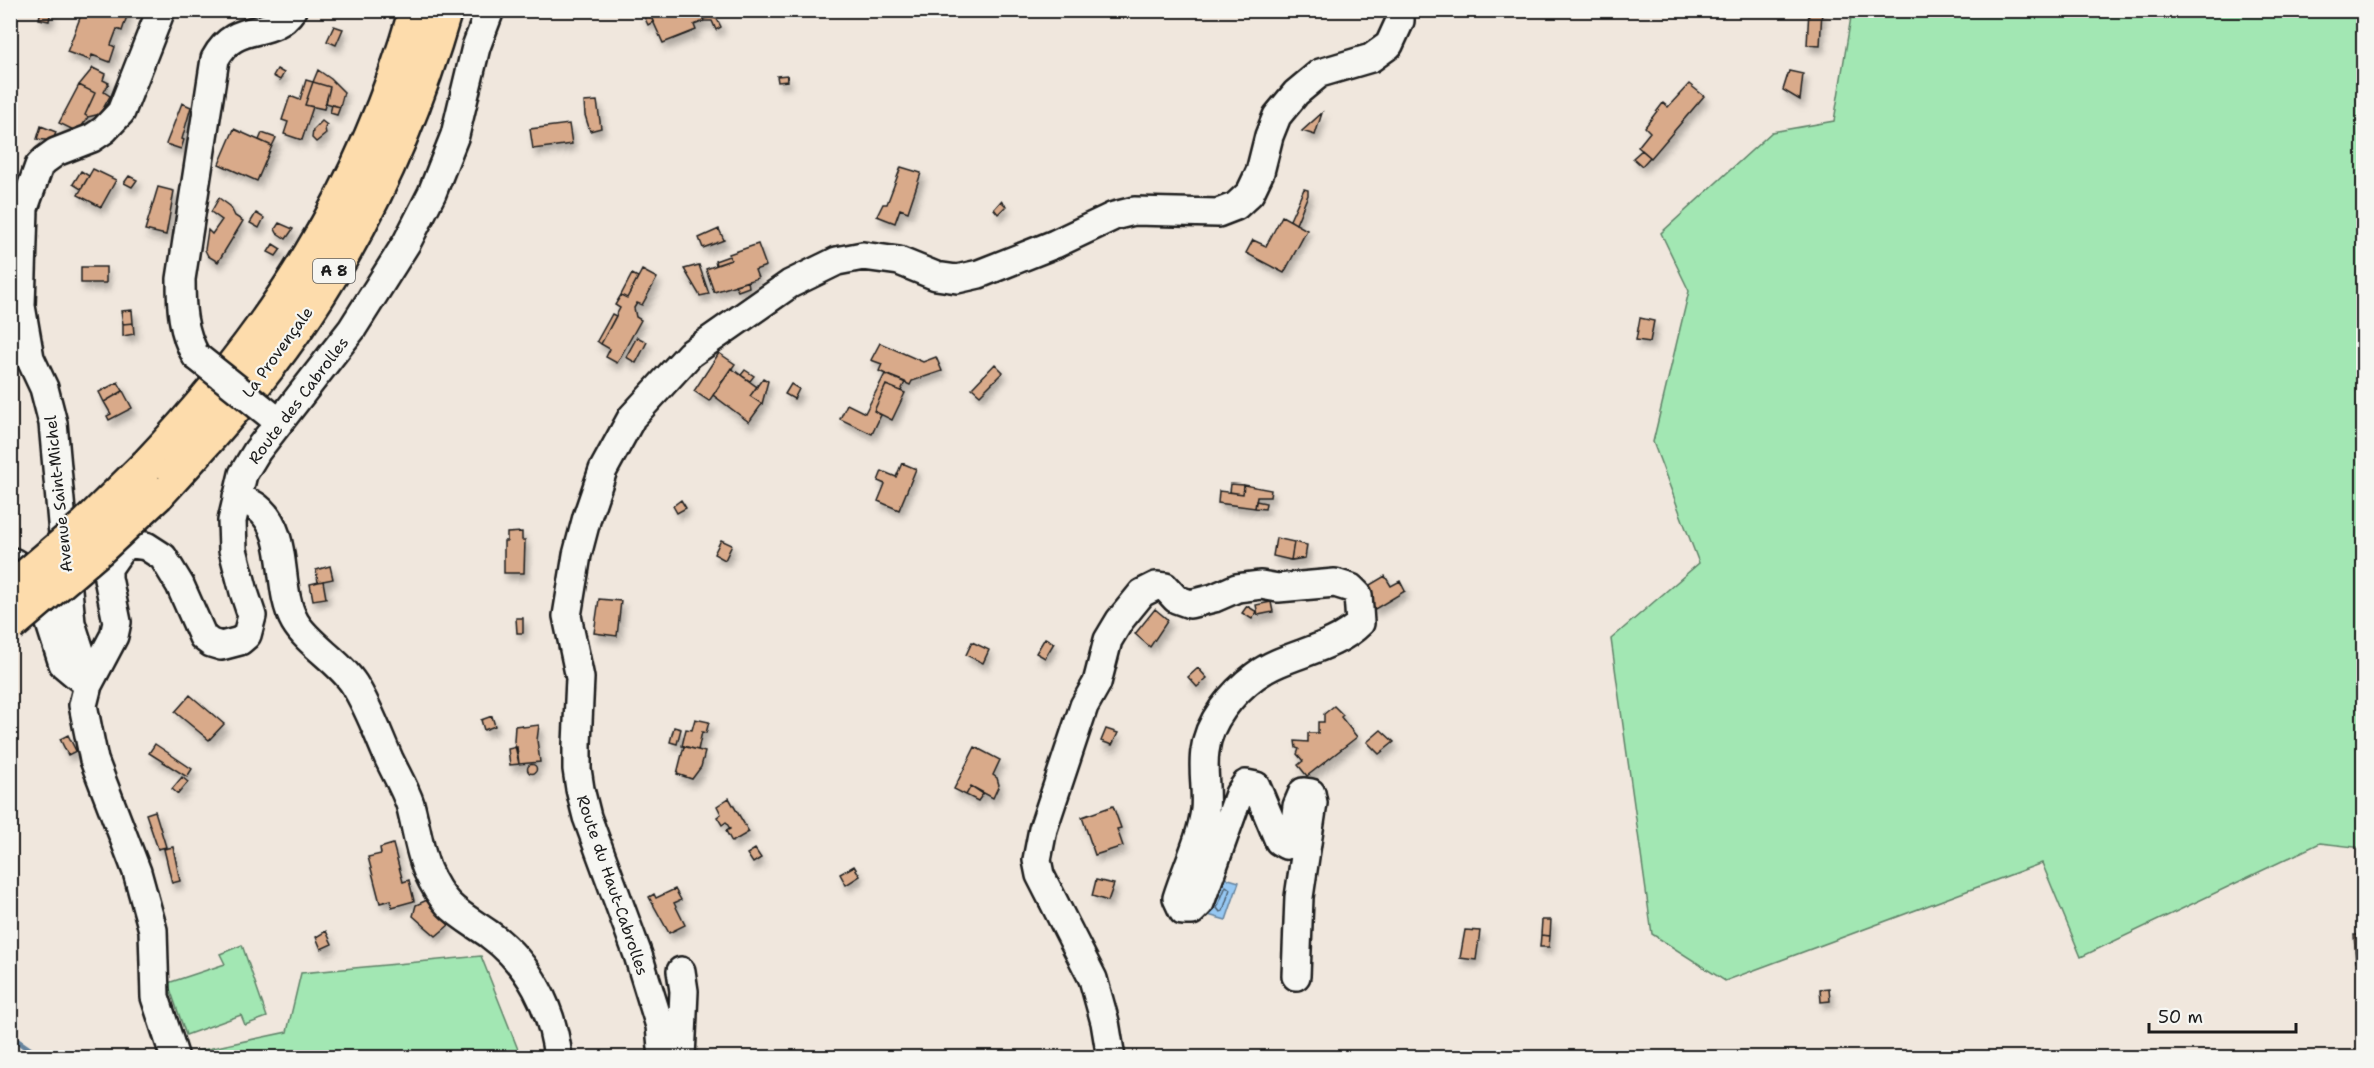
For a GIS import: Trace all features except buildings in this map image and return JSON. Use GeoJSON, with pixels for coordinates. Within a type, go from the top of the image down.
{"type":"FeatureCollection","features":[{"type":"Feature","properties":{"kind":"highway","name":"La Provençale"},"geometry":{"type":"LineString","coordinates":[[10,625],[98,550],[264,326],[307,262],[346,192],[368,146],[396,76],[416,10]]}},
{"type":"Feature","properties":{"kind":"highway","name":"La Provençale"},"geometry":{"type":"LineString","coordinates":[[10,590],[86,525],[152,479],[258,380],[337,266],[385,175],[419,94],[445,10]]}},
{"type":"Feature","properties":{"kind":"street","name":"Avenue Saint-Michel"},"geometry":{"type":"LineString","coordinates":[[91,678],[71,623],[53,423],[44,388],[30,358],[21,306],[24,208],[39,166],[45,160],[57,152],[92,138],[104,130],[121,112],[161,10]]}},
{"type":"Feature","properties":{"kind":"street"},"geometry":{"type":"LineString","coordinates":[[275,418],[196,356],[184,332],[181,279],[215,59],[222,47],[248,21],[263,29],[278,23],[292,10]]}},
{"type":"Feature","properties":{"kind":"street","name":"Route des Cabrolles"},"geometry":{"type":"LineString","coordinates":[[175,1058],[155,997],[153,930],[137,872],[94,760],[84,705],[91,678],[104,659],[114,636],[117,622],[108,568],[122,548],[132,544],[146,546],[163,557],[180,585],[203,637],[212,644],[221,646],[240,641],[247,635],[252,616],[233,550],[232,521],[243,474],[275,418],[329,361],[364,312],[421,215],[455,135],[476,47],[490,10]]}},
{"type":"Feature","properties":{"kind":"street","name":"Route du Haut-Cabrolles"},"geometry":{"type":"LineString","coordinates":[[663,1058],[660,1026],[638,955],[587,817],[580,789],[577,769],[580,678],[567,616],[578,555],[590,507],[603,470],[632,417],[690,354],[790,284],[837,261],[863,256],[899,261],[936,276],[957,279],[979,274],[1055,244],[1114,216],[1134,211],[1218,213],[1236,206],[1250,193],[1277,116],[1296,93],[1320,73],[1371,58],[1389,45],[1400,21],[1400,10]]}},
{"type":"Feature","properties":{"kind":"street"},"geometry":{"type":"LineString","coordinates":[[237,497],[257,507],[267,518],[277,536],[286,598],[296,623],[353,682],[367,708],[409,802],[427,869],[441,898],[459,916],[490,935],[523,966],[550,1017],[558,1058]]}},
{"type":"Feature","properties":{"kind":"street"},"geometry":{"type":"LineString","coordinates":[[10,561],[15,563],[47,614],[63,664],[91,678]]}},
{"type":"Feature","properties":{"kind":"street"},"geometry":{"type":"LineString","coordinates":[[1112,1058],[1093,979],[1040,875],[1037,860],[1043,829],[1084,706],[1097,682],[1108,640],[1120,620],[1142,593],[1156,586],[1165,587],[1176,599],[1190,603],[1214,598],[1237,588],[1261,585],[1278,588],[1335,583],[1351,588],[1358,595],[1360,623],[1353,631],[1317,648],[1277,662],[1239,689],[1213,723],[1205,750],[1205,811],[1178,898],[1184,911],[1192,911],[1200,903],[1239,794],[1246,784],[1256,786],[1279,841],[1286,845],[1293,840],[1297,806],[1303,792],[1311,793],[1313,803],[1299,897],[1296,976]]}},
{"type":"Feature","properties":{"kind":"street"},"geometry":{"type":"LineString","coordinates":[[681,971],[684,991],[681,1058]]}},
{"type":"Feature","properties":{"kind":"green space"},"geometry":{"type":"Polygon","coordinates":[[[1852,11],[2363,11],[2363,848],[2320,843],[2081,957],[2042,863],[1725,981],[1652,934],[1611,639],[1699,563],[1653,442],[1689,291],[1661,233],[1772,132],[1834,121],[1852,11]]]}},
{"type":"Feature","properties":{"kind":"green space"},"geometry":{"type":"Polygon","coordinates":[[[242,945],[267,1017],[245,1025],[241,1015],[186,1035],[168,983],[225,964],[220,954],[242,945]]]}},
{"type":"Feature","properties":{"kind":"green space"},"geometry":{"type":"Polygon","coordinates":[[[481,956],[521,1057],[200,1058],[198,1051],[287,1032],[301,973],[481,956]]]}},
{"type":"Feature","properties":{"kind":"water"},"geometry":{"type":"Polygon","coordinates":[[[1222,877],[1239,882],[1226,920],[1208,915],[1222,877]]]}},
{"type":"Feature","properties":{"kind":"waterway"},"geometry":{"type":"LineString","coordinates":[[10,1036],[42,1058]]}}]}
